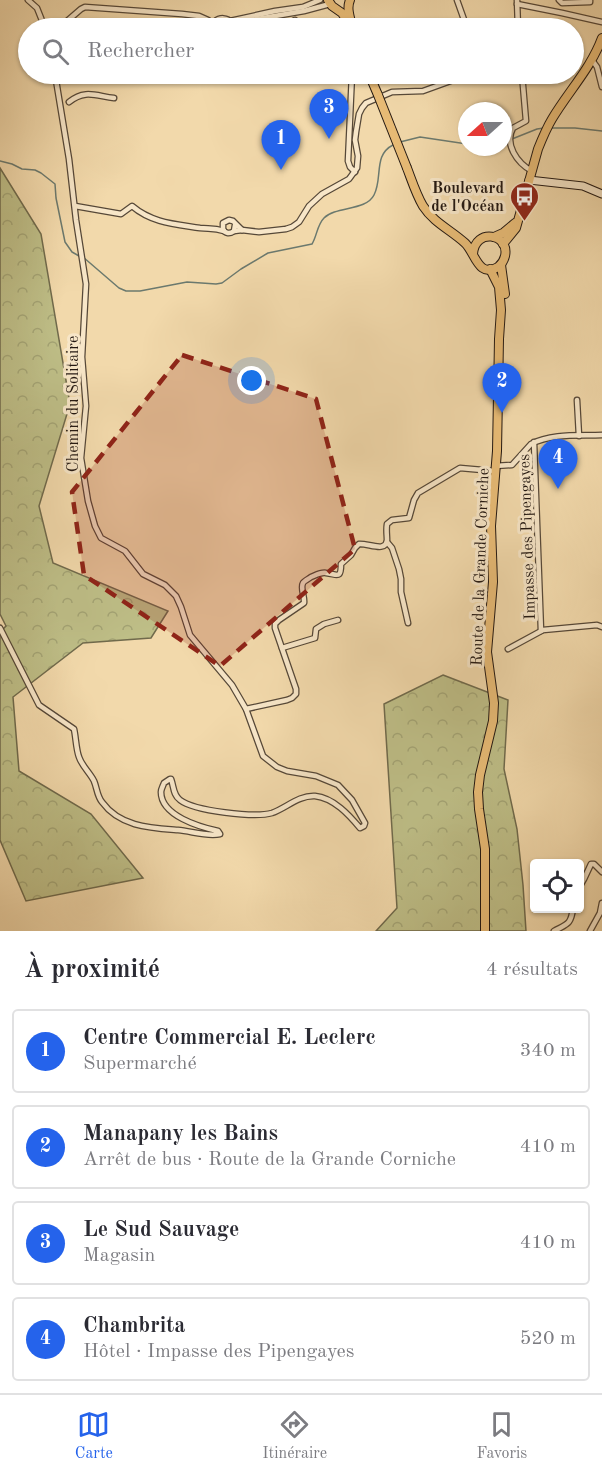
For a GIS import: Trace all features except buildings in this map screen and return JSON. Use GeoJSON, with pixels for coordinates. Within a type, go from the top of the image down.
{"type":"FeatureCollection","features":[{"type":"Feature","properties":{"kind":"main road"},"geometry":{"type":"LineString","coordinates":[[331,4],[342,8],[349,2]]}},
{"type":"Feature","properties":{"kind":"main road"},"geometry":{"type":"LineString","coordinates":[[349,2],[350,18]]}},
{"type":"Feature","properties":{"kind":"main road"},"geometry":{"type":"LineString","coordinates":[[331,4],[346,18]]}},
{"type":"Feature","properties":{"kind":"main road"},"geometry":{"type":"LineString","coordinates":[[584,71],[601,43]]}},
{"type":"Feature","properties":{"kind":"main road"},"geometry":{"type":"LineString","coordinates":[[373,84],[423,205],[440,225],[464,243],[473,254]]}},
{"type":"Feature","properties":{"kind":"main road"},"geometry":{"type":"LineString","coordinates":[[503,244],[516,228],[521,215],[529,180],[543,137],[576,84]]}},
{"type":"Feature","properties":{"kind":"main road"},"geometry":{"type":"LineString","coordinates":[[494,237],[514,225],[521,215]]}},
{"type":"Feature","properties":{"kind":"main road"},"geometry":{"type":"LineString","coordinates":[[440,225],[478,240]]}},
{"type":"Feature","properties":{"kind":"main road"},"geometry":{"type":"LineString","coordinates":[[486,236],[494,237],[503,244],[506,255],[501,265],[490,269],[480,266],[475,261],[474,246],[478,240],[486,236]]}},
{"type":"Feature","properties":{"kind":"main road","name":"Route de la Grande Corniche"},"geometry":{"type":"LineString","coordinates":[[501,265],[505,294],[501,310]]}},
{"type":"Feature","properties":{"kind":"main road","name":"Route de la Grande Corniche"},"geometry":{"type":"LineString","coordinates":[[485,931],[485,849],[478,792],[493,722],[494,704],[488,652],[493,582],[490,526],[497,451],[501,310],[499,287],[490,269]]}},
{"type":"Feature","properties":{"kind":"street"},"geometry":{"type":"LineString","coordinates":[[28,0],[38,8],[42,18]]}},
{"type":"Feature","properties":{"kind":"street"},"geometry":{"type":"LineString","coordinates":[[242,18],[275,10],[303,7],[320,0]]}},
{"type":"Feature","properties":{"kind":"street"},"geometry":{"type":"LineString","coordinates":[[457,0],[463,18]]}},
{"type":"Feature","properties":{"kind":"street"},"geometry":{"type":"LineString","coordinates":[[559,0],[562,3],[590,2],[590,0]]}},
{"type":"Feature","properties":{"kind":"street"},"geometry":{"type":"LineString","coordinates":[[517,18],[516,2],[602,22]]}},
{"type":"Feature","properties":{"kind":"street"},"geometry":{"type":"LineString","coordinates":[[267,18],[331,4]]}},
{"type":"Feature","properties":{"kind":"street"},"geometry":{"type":"LineString","coordinates":[[71,18],[85,7],[182,14],[204,18]]}},
{"type":"Feature","properties":{"kind":"street"},"geometry":{"type":"LineString","coordinates":[[592,59],[597,67],[602,87]]}},
{"type":"Feature","properties":{"kind":"street","name":"Chemin du Solitaire"},"geometry":{"type":"LineString","coordinates":[[0,628],[39,705],[74,729],[79,756],[94,781],[96,791],[102,802],[119,817],[134,825],[220,834],[218,831],[188,822],[172,812],[161,794],[164,783],[171,779],[175,793],[180,800],[198,808],[263,814],[272,813],[302,799],[315,796],[331,801],[360,828],[364,826],[352,800],[338,785],[316,776],[287,771],[277,767],[263,756],[246,709],[232,685],[190,635],[176,596],[165,585],[143,574],[125,551],[101,538],[95,526],[88,501],[81,458],[86,406],[82,357],[86,293],[84,267],[57,84]]}},
{"type":"Feature","properties":{"kind":"street"},"geometry":{"type":"LineString","coordinates":[[352,84],[348,161],[355,172]]}},
{"type":"Feature","properties":{"kind":"street"},"geometry":{"type":"LineString","coordinates":[[75,206],[121,214],[132,206],[150,218],[214,228],[228,233],[242,230],[259,232],[286,229],[299,222],[313,201],[346,182],[355,172],[358,162],[355,140],[362,108],[366,103],[392,92],[423,91],[442,84]]}},
{"type":"Feature","properties":{"kind":"street"},"geometry":{"type":"LineString","coordinates":[[523,84],[526,121],[513,128],[510,135],[516,158],[532,171]]}},
{"type":"Feature","properties":{"kind":"street"},"geometry":{"type":"LineString","coordinates":[[69,102],[82,94],[114,98]]}},
{"type":"Feature","properties":{"kind":"street"},"geometry":{"type":"LineString","coordinates":[[529,180],[583,186],[602,194]]}},
{"type":"Feature","properties":{"kind":"street"},"geometry":{"type":"LineString","coordinates":[[214,228],[229,220],[242,230]]}},
{"type":"Feature","properties":{"kind":"street"},"geometry":{"type":"LineString","coordinates":[[223,223],[224,231]]}},
{"type":"Feature","properties":{"kind":"street"},"geometry":{"type":"LineString","coordinates":[[234,231],[235,225]]}},
{"type":"Feature","properties":{"kind":"street"},"geometry":{"type":"LineString","coordinates":[[577,400],[579,436]]}},
{"type":"Feature","properties":{"kind":"street"},"geometry":{"type":"LineString","coordinates":[[408,623],[401,592],[399,569],[392,548],[387,542],[386,531],[387,524],[392,520],[409,518],[418,493],[460,468],[494,469],[512,465],[534,442],[553,437],[602,435]]}},
{"type":"Feature","properties":{"kind":"street","name":"Impasse des Pipengayes"},"geometry":{"type":"LineString","coordinates":[[534,442],[541,631]]}},
{"type":"Feature","properties":{"kind":"street"},"geometry":{"type":"LineString","coordinates":[[246,709],[287,700],[296,694],[275,624],[304,603],[302,584],[304,581],[321,573],[336,576],[340,574],[341,564],[359,544],[381,548],[387,542]]}},
{"type":"Feature","properties":{"kind":"street"},"geometry":{"type":"LineString","coordinates":[[282,648],[315,638],[316,629],[338,620]]}},
{"type":"Feature","properties":{"kind":"street"},"geometry":{"type":"LineString","coordinates":[[508,649],[546,629],[597,625],[602,627]]}},
{"type":"Feature","properties":{"kind":"street"},"geometry":{"type":"LineString","coordinates":[[584,879],[591,864],[602,872]]}},
{"type":"Feature","properties":{"kind":"street"},"geometry":{"type":"LineString","coordinates":[[590,931],[600,913],[602,903]]}},
{"type":"Feature","properties":{"kind":"street"},"geometry":{"type":"LineString","coordinates":[[554,931],[570,921],[572,913]]}},
{"type":"Feature","properties":{"kind":"highlighted area"},"geometry":{"type":"Polygon","coordinates":[[[182,355],[316,399],[355,549],[220,666],[84,575],[72,492],[182,355]]]}},
{"type":"Feature","properties":{"kind":"green space"},"geometry":{"type":"Polygon","coordinates":[[[0,168],[41,234],[70,404],[39,506],[53,563],[168,611],[151,638],[83,643],[13,697],[19,771],[91,814],[143,878],[26,901],[0,840],[0,632],[6,626],[0,614],[0,168]]]}},
{"type":"Feature","properties":{"kind":"green space"},"geometry":{"type":"Polygon","coordinates":[[[443,675],[508,700],[504,769],[517,829],[526,931],[376,931],[397,908],[384,704],[443,675]]]}},
{"type":"Feature","properties":{"kind":"waterway"},"geometry":{"type":"LineString","coordinates":[[512,139],[544,128]]}},
{"type":"Feature","properties":{"kind":"waterway"},"geometry":{"type":"LineString","coordinates":[[552,128],[602,131]]}},
{"type":"Feature","properties":{"kind":"waterway"},"geometry":{"type":"LineString","coordinates":[[400,142],[420,137],[458,143]]}},
{"type":"Feature","properties":{"kind":"waterway"},"geometry":{"type":"LineString","coordinates":[[83,257],[119,288],[126,291],[140,291],[187,282],[222,283],[268,253],[312,244],[320,224],[329,214],[364,204],[370,200],[377,188],[383,155],[393,145]]}},
{"type":"Feature","properties":{"kind":"waterway"},"geometry":{"type":"LineString","coordinates":[[0,161],[22,169],[35,170],[55,184],[65,242],[72,252],[79,256]]}},
{"type":"Feature","properties":{"kind":"place","name":"Le Sud Sauvage"},"geometry":{"type":"Point","coordinates":[329,139]}},
{"type":"Feature","properties":{"kind":"place","name":"Centre Commercial E. Leclerc"},"geometry":{"type":"Point","coordinates":[281,170]}},
{"type":"Feature","properties":{"kind":"place","name":"Boulevard de l'Océan"},"geometry":{"type":"Point","coordinates":[525,222]}},
{"type":"Feature","properties":{"kind":"place","name":"Manapany les Bains"},"geometry":{"type":"Point","coordinates":[502,413]}},
{"type":"Feature","properties":{"kind":"place","name":"Chambrita"},"geometry":{"type":"Point","coordinates":[558,489]}}]}
